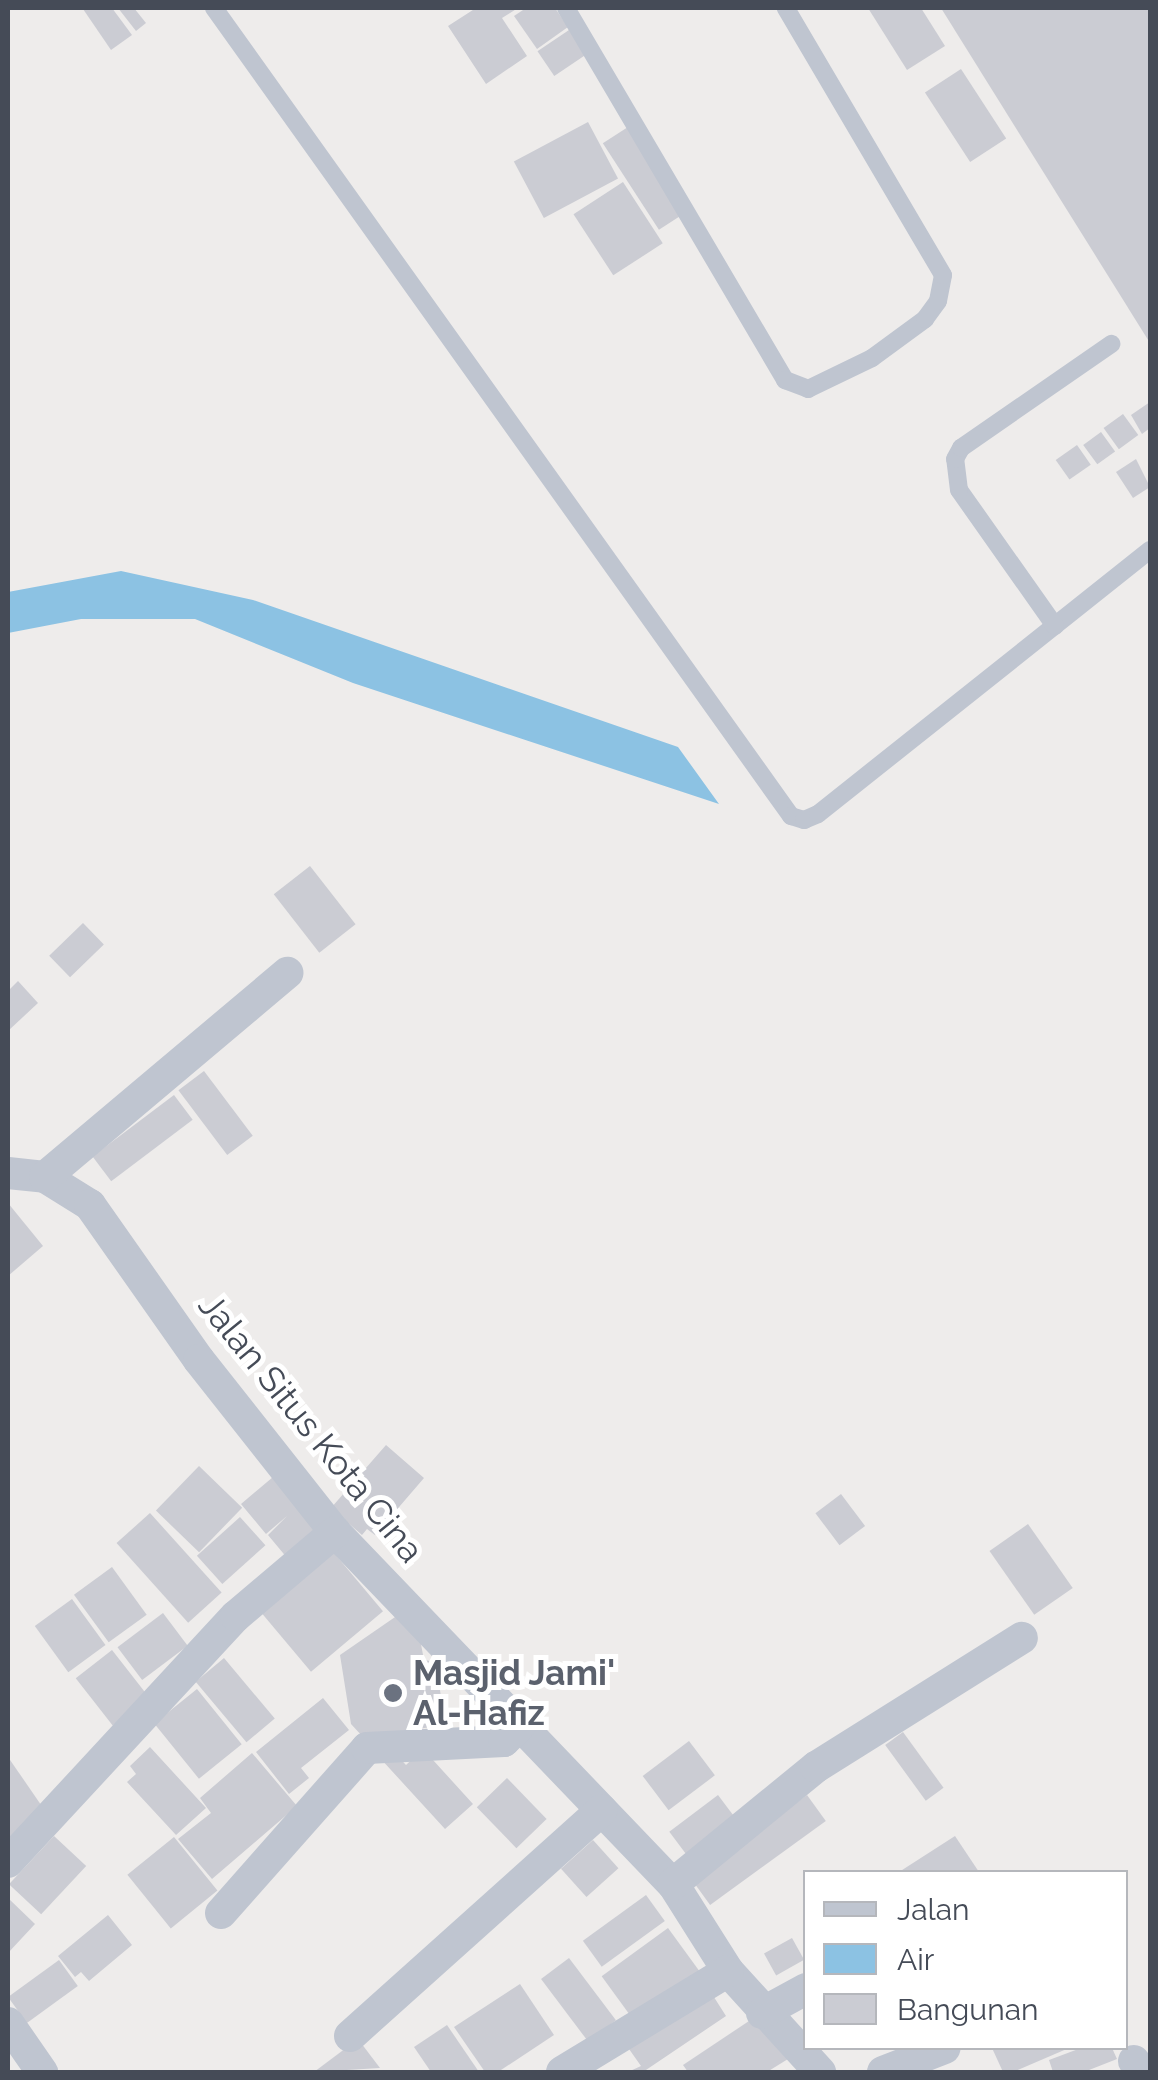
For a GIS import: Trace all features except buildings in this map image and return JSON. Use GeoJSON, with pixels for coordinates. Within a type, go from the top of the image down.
{"type":"FeatureCollection","features":[{"type":"Feature","properties":{"kind":"street"},"geometry":{"type":"LineString","coordinates":[[8,1173],[45,1176],[287,973]]}},
{"type":"Feature","properties":{"kind":"street","name":"Jalan Situs Kota Cina"},"geometry":{"type":"LineString","coordinates":[[45,1176],[98,1215],[199,1360],[335,1532],[673,1884],[728,1971],[820,2072]]}},
{"type":"Feature","properties":{"kind":"street"},"geometry":{"type":"LineString","coordinates":[[8,1862],[236,1616],[335,1532]]}},
{"type":"Feature","properties":{"kind":"street"},"geometry":{"type":"LineString","coordinates":[[673,1884],[816,1768],[1022,1638]]}},
{"type":"Feature","properties":{"kind":"street"},"geometry":{"type":"LineString","coordinates":[[221,1913],[367,1748],[504,1741],[520,1726]]}},
{"type":"Feature","properties":{"kind":"street"},"geometry":{"type":"LineString","coordinates":[[350,2036],[602,1810]]}},
{"type":"Feature","properties":{"kind":"street"},"geometry":{"type":"LineString","coordinates":[[562,2072],[728,1971]]}},
{"type":"Feature","properties":{"kind":"street"},"geometry":{"type":"LineString","coordinates":[[762,2012],[803,1992]]}},
{"type":"Feature","properties":{"kind":"street"},"geometry":{"type":"LineString","coordinates":[[8,2023],[42,2072]]}},
{"type":"Feature","properties":{"kind":"street"},"geometry":{"type":"LineString","coordinates":[[883,2072],[940,2050]]}},
{"type":"Feature","properties":{"kind":"lane"},"geometry":{"type":"LineString","coordinates":[[214,8],[792,816],[804,820],[818,814],[1150,550]]}},
{"type":"Feature","properties":{"kind":"lane"},"geometry":{"type":"LineString","coordinates":[[566,8],[786,380],[808,389],[872,358],[925,318],[938,301],[943,275],[786,8]]}},
{"type":"Feature","properties":{"kind":"lane"},"geometry":{"type":"LineString","coordinates":[[1055,626],[959,490],[955,459],[961,448],[1110,344]]}},
{"type":"Feature","properties":{"kind":"water"},"geometry":{"type":"Polygon","coordinates":[[[121,571],[253,600],[678,747],[719,804],[353,683],[195,619],[81,619],[8,633],[8,592],[121,571]]]}},
{"type":"Feature","properties":{"kind":"place","name":"Masjid Jami' Al-Hafiz"},"geometry":{"type":"Point","coordinates":[393,1693]}}]}
